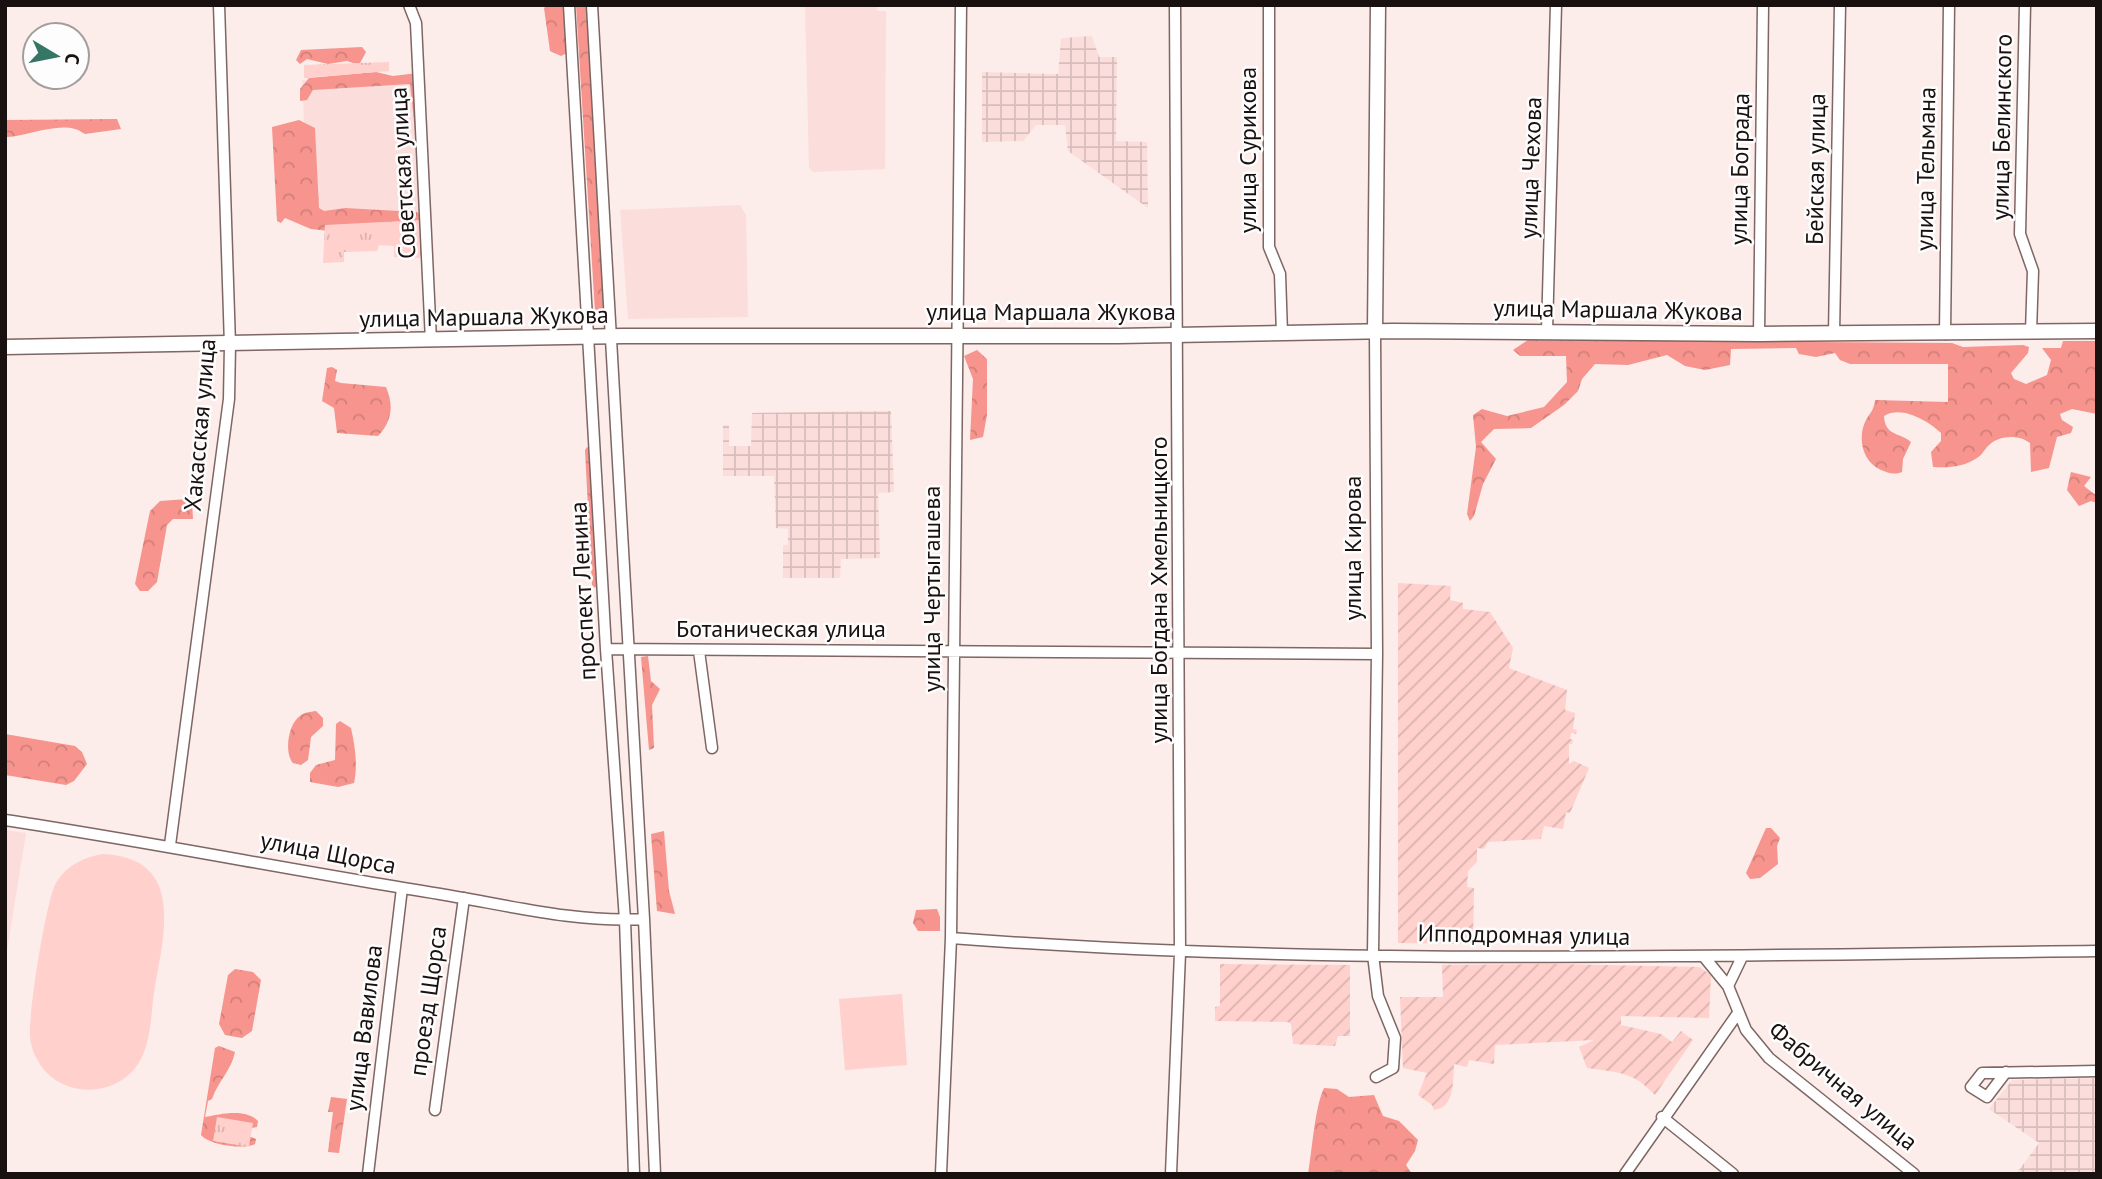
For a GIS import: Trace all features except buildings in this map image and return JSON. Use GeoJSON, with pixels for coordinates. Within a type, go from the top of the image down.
{"type":"FeatureCollection","features":[{"type":"Feature","properties":{"kind":"main road","name":"улица Кирова"},"geometry":{"type":"LineString","coordinates":[[1375,332],[1378,5]]}},
{"type":"Feature","properties":{"kind":"main road","name":"улица Маршала Жукова"},"geometry":{"type":"LineString","coordinates":[[5,347],[613,336],[1547,331],[1945,334],[2097,331]]}},
{"type":"Feature","properties":{"kind":"street","name":"Хакасская улица"},"geometry":{"type":"LineString","coordinates":[[170,845],[224,441],[230,345],[219,5]]}},
{"type":"Feature","properties":{"kind":"street","name":"Советская улица"},"geometry":{"type":"LineString","coordinates":[[409,5],[416,23],[431,341]]}},
{"type":"Feature","properties":{"kind":"street","name":"проспект Ленина"},"geometry":{"type":"LineString","coordinates":[[569,5],[606,649],[625,920],[634,1174]]}},
{"type":"Feature","properties":{"kind":"street","name":"проспект Ленина"},"geometry":{"type":"LineString","coordinates":[[592,5],[645,919],[654,1174]]}},
{"type":"Feature","properties":{"kind":"street","name":"улица Чертыгашева"},"geometry":{"type":"LineString","coordinates":[[941,1174],[951,938],[961,5]]}},
{"type":"Feature","properties":{"kind":"street","name":"улица Богдана Хмельницкого"},"geometry":{"type":"LineString","coordinates":[[1171,1174],[1180,953],[1175,5]]}},
{"type":"Feature","properties":{"kind":"street","name":"улица Сурикова"},"geometry":{"type":"LineString","coordinates":[[1269,5],[1269,247],[1280,274],[1282,334]]}},
{"type":"Feature","properties":{"kind":"street","name":"улица Чехова"},"geometry":{"type":"LineString","coordinates":[[1547,331],[1556,5]]}},
{"type":"Feature","properties":{"kind":"street","name":"улица Бограда"},"geometry":{"type":"LineString","coordinates":[[1759,334],[1763,5]]}},
{"type":"Feature","properties":{"kind":"street","name":"Бейская улица"},"geometry":{"type":"LineString","coordinates":[[1834,334],[1840,5]]}},
{"type":"Feature","properties":{"kind":"street","name":"улица Тельмана"},"geometry":{"type":"LineString","coordinates":[[1945,334],[1949,5]]}},
{"type":"Feature","properties":{"kind":"street","name":"улица Белинского"},"geometry":{"type":"LineString","coordinates":[[2025,5],[2020,234],[2032,271],[2031,332]]}},
{"type":"Feature","properties":{"kind":"street","name":"улица Кирова"},"geometry":{"type":"LineString","coordinates":[[1375,332],[1377,654],[1373,954],[1378,996],[1395,1038],[1394,1068],[1376,1077]]}},
{"type":"Feature","properties":{"kind":"street","name":"Ботаническая улица"},"geometry":{"type":"LineString","coordinates":[[606,649],[1377,654]]}},
{"type":"Feature","properties":{"kind":"street"},"geometry":{"type":"LineString","coordinates":[[699,651],[712,748]]}},
{"type":"Feature","properties":{"kind":"street","name":"улица Щорса"},"geometry":{"type":"LineString","coordinates":[[5,820],[170,845],[402,888],[607,921],[645,919]]}},
{"type":"Feature","properties":{"kind":"street","name":"улица Вавилова"},"geometry":{"type":"LineString","coordinates":[[368,1174],[402,888]]}},
{"type":"Feature","properties":{"kind":"street","name":"проезд Щорса"},"geometry":{"type":"LineString","coordinates":[[435,1110],[464,898]]}},
{"type":"Feature","properties":{"kind":"street","name":"Ипподромная улица"},"geometry":{"type":"LineString","coordinates":[[951,938],[1180,953],[1705,958],[2097,951]]}},
{"type":"Feature","properties":{"kind":"street"},"geometry":{"type":"LineString","coordinates":[[1728,986],[1742,957]]}},
{"type":"Feature","properties":{"kind":"street","name":"Фабричная улица"},"geometry":{"type":"LineString","coordinates":[[1705,958],[1728,986],[1738,1013],[1769,1058],[1914,1174]]}},
{"type":"Feature","properties":{"kind":"street"},"geometry":{"type":"LineString","coordinates":[[1625,1174],[1738,1013]]}},
{"type":"Feature","properties":{"kind":"street"},"geometry":{"type":"LineString","coordinates":[[2006,1072],[2097,1071]]}},
{"type":"Feature","properties":{"kind":"street"},"geometry":{"type":"LineString","coordinates":[[1662,1118],[1733,1174]]}},
{"type":"Feature","properties":{"kind":"shaded area"},"geometry":{"type":"Polygon","coordinates":[[[805,5],[877,5],[877,11],[886,11],[885,169],[813,172],[809,168],[805,5]]]}},
{"type":"Feature","properties":{"kind":"shaded area"},"geometry":{"type":"Polygon","coordinates":[[[1092,36],[1099,57],[1117,57],[1116,141],[1147,142],[1148,208],[1068,151],[1065,125],[1036,125],[1023,141],[982,142],[982,72],[1058,74],[1061,38],[1092,36]]]}},
{"type":"Feature","properties":{"kind":"shaded area"},"geometry":{"type":"Polygon","coordinates":[[[417,75],[425,215],[309,220],[302,80],[417,75]]]}},
{"type":"Feature","properties":{"kind":"shaded area"},"geometry":{"type":"Polygon","coordinates":[[[740,205],[746,215],[748,317],[628,319],[620,210],[740,205]]]}},
{"type":"Feature","properties":{"kind":"shaded area"},"geometry":{"type":"Polygon","coordinates":[[[891,411],[894,492],[878,493],[880,558],[841,559],[840,578],[783,578],[783,545],[788,545],[788,529],[776,528],[774,476],[723,476],[723,425],[729,425],[729,446],[751,446],[752,413],[891,411]]]}},
{"type":"Feature","properties":{"kind":"shaded area"},"geometry":{"type":"Polygon","coordinates":[[[5,830],[26,833],[5,963],[5,830]]]}},
{"type":"Feature","properties":{"kind":"shaded area"},"geometry":{"type":"Polygon","coordinates":[[[2097,1078],[2097,1174],[2016,1174],[2039,1143],[1989,1109],[2012,1080],[2097,1078]]]}},
{"type":"Feature","properties":{"kind":"green space"},"geometry":{"type":"Polygon","coordinates":[[[547,5],[566,5],[569,52],[561,56],[550,51],[544,8],[547,5]]]}},
{"type":"Feature","properties":{"kind":"green space"},"geometry":{"type":"Polygon","coordinates":[[[576,5],[586,5],[606,310],[595,312],[576,5]]]}},
{"type":"Feature","properties":{"kind":"green space"},"geometry":{"type":"Polygon","coordinates":[[[362,47],[366,52],[359,65],[347,61],[328,64],[307,59],[300,64],[296,60],[301,50],[362,47]]]}},
{"type":"Feature","properties":{"kind":"green space"},"geometry":{"type":"Polygon","coordinates":[[[389,62],[389,71],[304,78],[304,65],[389,62]]]}},
{"type":"Feature","properties":{"kind":"green space"},"geometry":{"type":"Polygon","coordinates":[[[376,72],[393,76],[418,73],[418,159],[410,84],[313,90],[307,100],[300,101],[300,89],[309,78],[376,72]]]}},
{"type":"Feature","properties":{"kind":"green space"},"geometry":{"type":"Polygon","coordinates":[[[117,119],[121,129],[85,134],[77,129],[58,128],[7,137],[5,173],[5,120],[117,119]]]}},
{"type":"Feature","properties":{"kind":"green space"},"geometry":{"type":"Polygon","coordinates":[[[299,120],[315,128],[319,208],[324,211],[345,208],[417,212],[425,227],[426,238],[422,256],[410,252],[413,240],[311,229],[285,218],[281,223],[277,221],[272,127],[299,120]]]}},
{"type":"Feature","properties":{"kind":"green space"},"geometry":{"type":"Polygon","coordinates":[[[421,220],[420,258],[394,257],[394,246],[379,245],[377,251],[344,252],[344,262],[323,263],[325,225],[421,220]]]}},
{"type":"Feature","properties":{"kind":"green space"},"geometry":{"type":"Polygon","coordinates":[[[1528,340],[1952,343],[1963,347],[2023,345],[2029,347],[2028,353],[2011,373],[2014,379],[2026,384],[2047,375],[2051,360],[2042,348],[2061,348],[2063,341],[2097,341],[2097,414],[2072,409],[2060,414],[2062,420],[2073,427],[2071,433],[2057,437],[2049,468],[2031,472],[2030,443],[2015,437],[1992,442],[1979,457],[1966,463],[1933,467],[1931,452],[1941,441],[1941,433],[1907,413],[1891,413],[1884,416],[1887,427],[1911,442],[1903,459],[1902,472],[1891,473],[1881,470],[1869,461],[1863,448],[1863,427],[1875,400],[1948,402],[1948,364],[1850,364],[1840,360],[1835,353],[1816,357],[1799,354],[1796,348],[1731,349],[1730,365],[1705,370],[1685,366],[1667,355],[1628,365],[1595,364],[1582,379],[1578,391],[1564,405],[1531,428],[1494,429],[1481,442],[1496,459],[1483,484],[1474,516],[1470,521],[1467,514],[1476,447],[1473,415],[1482,409],[1507,416],[1544,407],[1567,382],[1566,356],[1520,356],[1513,350],[1528,340]]]}},
{"type":"Feature","properties":{"kind":"green space"},"geometry":{"type":"Polygon","coordinates":[[[977,350],[987,359],[987,415],[983,437],[970,440],[973,379],[964,356],[977,350]]]}},
{"type":"Feature","properties":{"kind":"green space"},"geometry":{"type":"Polygon","coordinates":[[[327,368],[337,370],[335,381],[386,387],[390,413],[378,436],[337,433],[334,408],[322,401],[327,368]]]}},
{"type":"Feature","properties":{"kind":"green space"},"geometry":{"type":"Polygon","coordinates":[[[587,447],[590,449],[598,583],[595,588],[592,585],[585,450],[587,447]]]}},
{"type":"Feature","properties":{"kind":"green space"},"geometry":{"type":"Polygon","coordinates":[[[2071,472],[2091,477],[2084,486],[2097,496],[2097,503],[2091,501],[2079,506],[2067,490],[2071,472]]]}},
{"type":"Feature","properties":{"kind":"green space"},"geometry":{"type":"Polygon","coordinates":[[[188,499],[192,502],[193,519],[173,519],[167,525],[157,582],[148,591],[140,591],[135,584],[150,511],[160,501],[188,499]]]}},
{"type":"Feature","properties":{"kind":"green space"},"geometry":{"type":"Polygon","coordinates":[[[1398,583],[1451,586],[1450,600],[1463,603],[1463,609],[1490,612],[1513,648],[1509,668],[1567,690],[1565,710],[1575,713],[1573,729],[1577,730],[1576,734],[1571,733],[1570,739],[1573,740],[1572,744],[1569,744],[1569,764],[1574,761],[1589,768],[1570,813],[1566,812],[1563,829],[1544,826],[1541,839],[1488,842],[1484,849],[1477,848],[1477,862],[1468,871],[1467,887],[1474,888],[1473,944],[1398,943],[1398,583]]]}},
{"type":"Feature","properties":{"kind":"green space"},"geometry":{"type":"Polygon","coordinates":[[[648,656],[651,681],[660,689],[652,705],[654,748],[649,750],[641,657],[648,656]]]}},
{"type":"Feature","properties":{"kind":"green space"},"geometry":{"type":"Polygon","coordinates":[[[316,711],[323,718],[323,726],[311,737],[308,760],[301,765],[293,763],[288,746],[293,725],[302,715],[316,711]]]}},
{"type":"Feature","properties":{"kind":"green space"},"geometry":{"type":"Polygon","coordinates":[[[340,721],[351,728],[356,756],[354,783],[338,787],[310,782],[310,773],[316,765],[335,760],[336,724],[340,721]]]}},
{"type":"Feature","properties":{"kind":"green space"},"geometry":{"type":"Polygon","coordinates":[[[5,734],[75,746],[82,752],[87,764],[74,781],[66,785],[5,775],[5,734]]]}},
{"type":"Feature","properties":{"kind":"green space"},"geometry":{"type":"Polygon","coordinates":[[[1766,828],[1771,828],[1780,838],[1777,846],[1778,864],[1760,878],[1750,879],[1746,873],[1766,828]]]}},
{"type":"Feature","properties":{"kind":"green space"},"geometry":{"type":"Polygon","coordinates":[[[664,831],[669,891],[675,914],[657,911],[651,834],[664,831]]]}},
{"type":"Feature","properties":{"kind":"green space"},"geometry":{"type":"Polygon","coordinates":[[[104,854],[130,859],[148,870],[159,885],[164,904],[164,925],[146,1048],[128,1076],[101,1089],[86,1090],[71,1087],[46,1072],[32,1047],[30,1022],[43,932],[56,883],[65,871],[77,863],[104,854]]]}},
{"type":"Feature","properties":{"kind":"green space"},"geometry":{"type":"Polygon","coordinates":[[[937,909],[940,931],[918,931],[913,923],[916,910],[937,909]]]}},
{"type":"Feature","properties":{"kind":"green space"},"geometry":{"type":"Polygon","coordinates":[[[1220,964],[1350,965],[1350,1036],[1338,1036],[1335,1046],[1293,1044],[1291,1024],[1288,1022],[1215,1021],[1215,1007],[1220,1006],[1220,964]]]}},
{"type":"Feature","properties":{"kind":"green space"},"geometry":{"type":"Polygon","coordinates":[[[1442,965],[1699,967],[1711,975],[1709,1018],[1621,1016],[1621,1025],[1661,1034],[1672,1042],[1681,1031],[1693,1040],[1655,1095],[1632,1077],[1587,1068],[1579,1047],[1594,1040],[1495,1045],[1494,1064],[1469,1060],[1467,1067],[1454,1064],[1449,1099],[1441,1108],[1434,1110],[1432,1105],[1418,1095],[1427,1073],[1403,1068],[1400,997],[1443,997],[1442,965]]]}},
{"type":"Feature","properties":{"kind":"green space"},"geometry":{"type":"Polygon","coordinates":[[[235,969],[253,972],[261,980],[252,1031],[242,1038],[225,1035],[219,1024],[228,975],[235,969]]]}},
{"type":"Feature","properties":{"kind":"green space"},"geometry":{"type":"Polygon","coordinates":[[[902,994],[907,1065],[845,1070],[839,999],[902,994]]]}},
{"type":"Feature","properties":{"kind":"green space"},"geometry":{"type":"Polygon","coordinates":[[[219,1046],[235,1052],[231,1065],[212,1099],[208,1101],[205,1117],[233,1113],[253,1117],[258,1121],[257,1127],[252,1128],[249,1136],[256,1139],[255,1144],[250,1146],[219,1144],[201,1135],[215,1048],[219,1046]]]}},
{"type":"Feature","properties":{"kind":"green space"},"geometry":{"type":"Polygon","coordinates":[[[1324,1088],[1337,1089],[1349,1097],[1374,1095],[1383,1116],[1399,1121],[1418,1140],[1406,1165],[1412,1174],[1308,1174],[1316,1117],[1324,1088]]]}},
{"type":"Feature","properties":{"kind":"green space"},"geometry":{"type":"Polygon","coordinates":[[[331,1097],[347,1099],[339,1153],[328,1152],[333,1112],[328,1112],[331,1097]]]}},
{"type":"Feature","properties":{"kind":"green space"},"geometry":{"type":"Polygon","coordinates":[[[217,1117],[253,1123],[249,1147],[213,1141],[217,1117]]]}}]}
